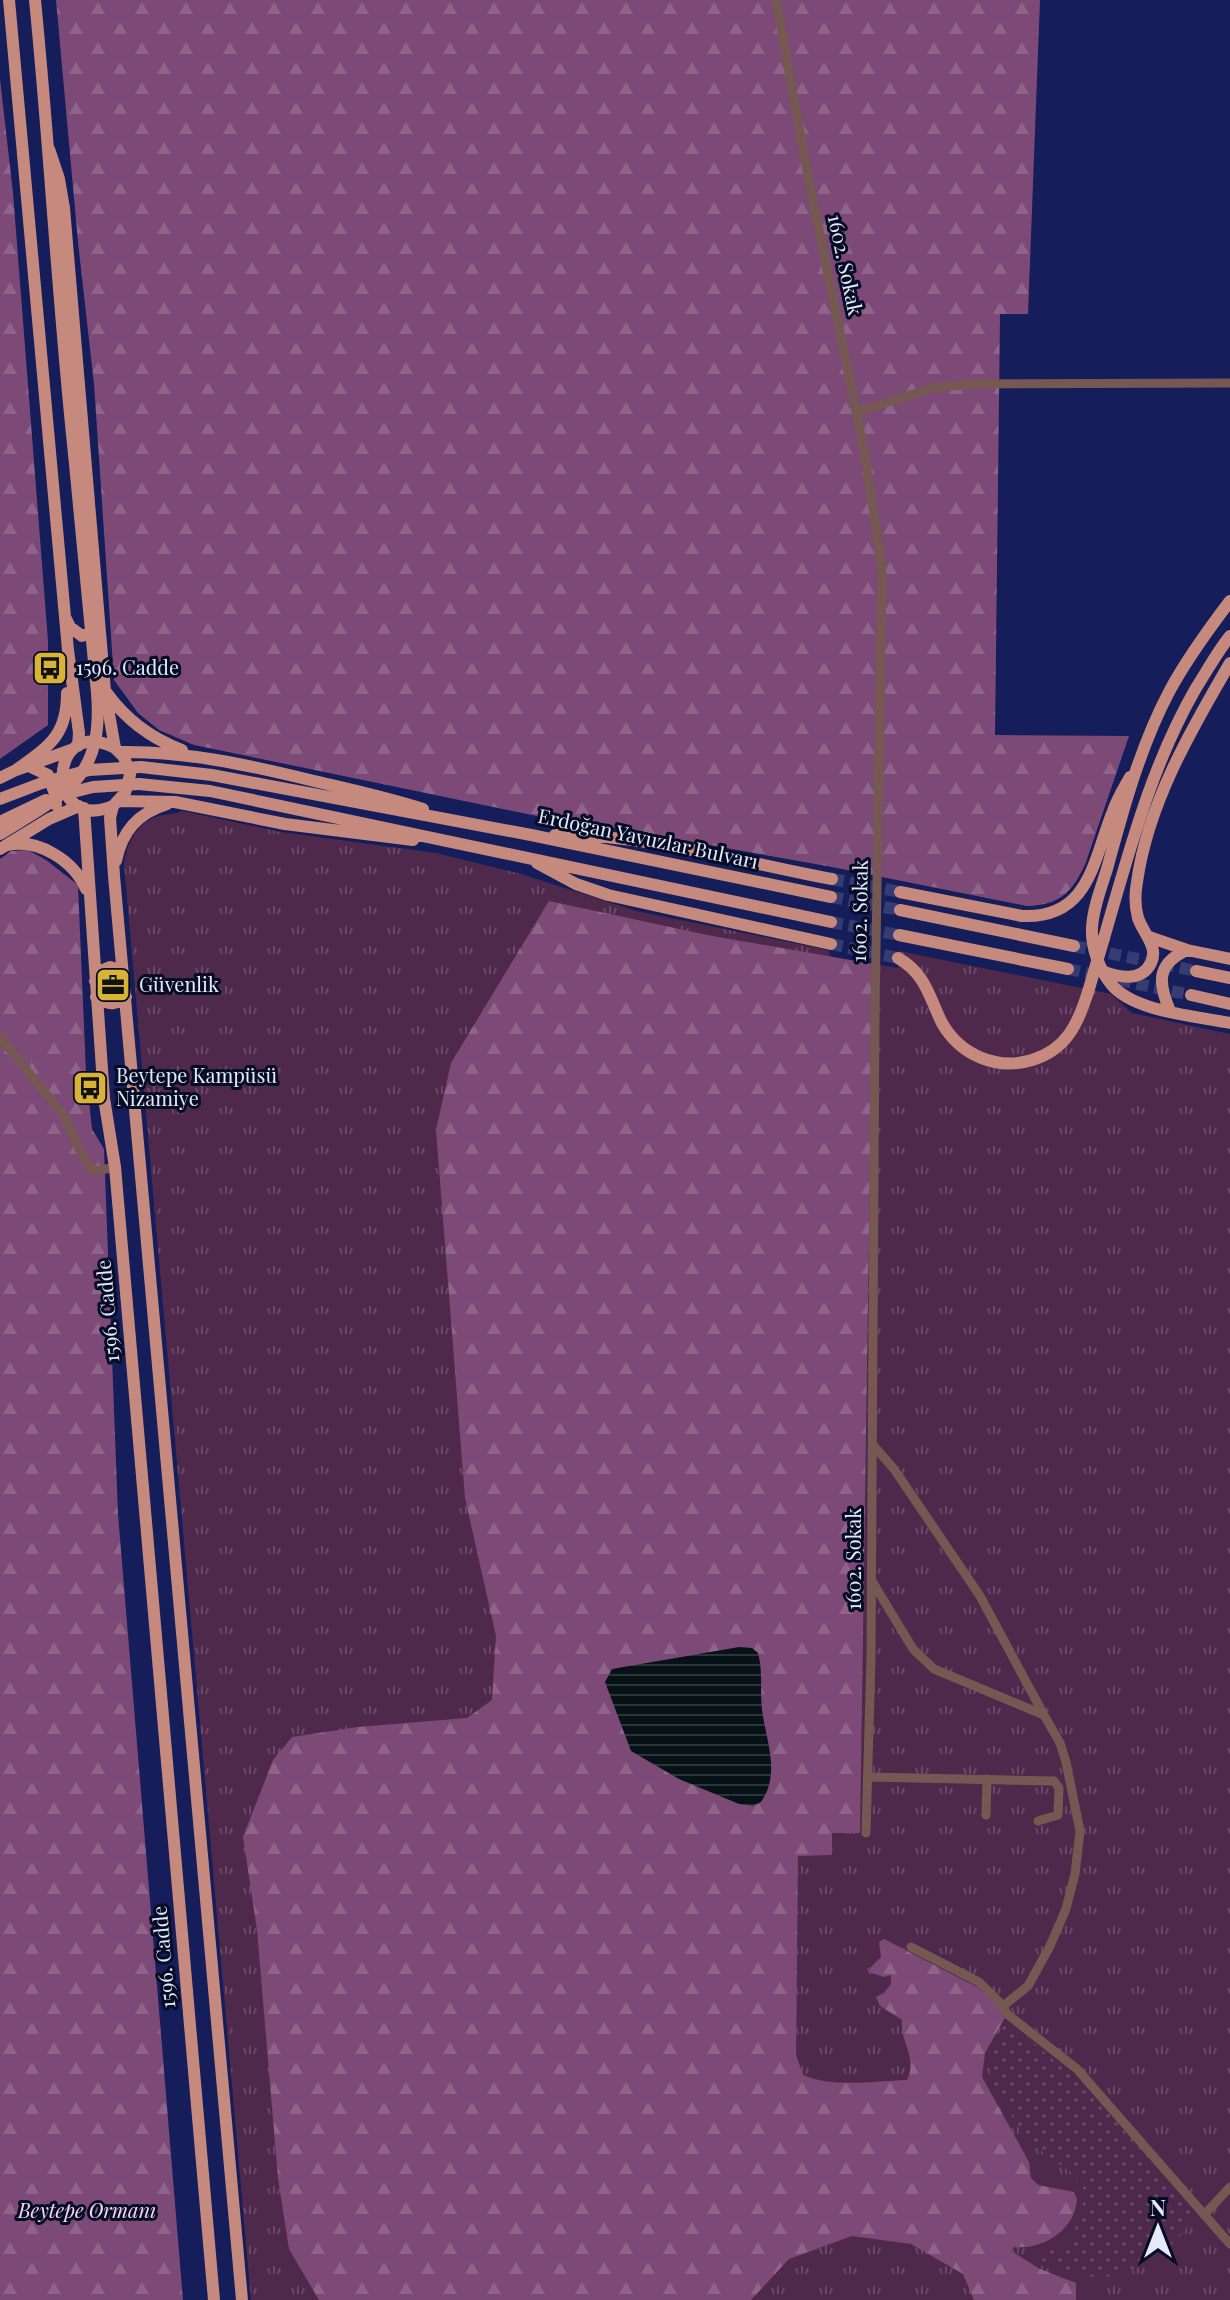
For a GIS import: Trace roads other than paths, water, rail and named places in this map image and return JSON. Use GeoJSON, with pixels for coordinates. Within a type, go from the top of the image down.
{"type":"FeatureCollection","features":[{"type":"Feature","properties":{"kind":"main road","name":"1596. Cadde"},"geometry":{"type":"LineString","coordinates":[[9,0],[68,650],[79,733],[76,748],[63,764],[62,783],[71,800],[81,807],[104,1098],[115,1167],[214,2300]]}},
{"type":"Feature","properties":{"kind":"main road"},"geometry":{"type":"LineString","coordinates":[[3,843],[62,796],[80,775],[92,751],[99,717],[59,307],[35,0]]}},
{"type":"Feature","properties":{"kind":"main road"},"geometry":{"type":"LineString","coordinates":[[49,149],[64,208],[105,691],[118,750],[130,775],[125,793],[116,803],[110,818],[114,876],[242,2300]]}},
{"type":"Feature","properties":{"kind":"main road"},"geometry":{"type":"LineString","coordinates":[[1230,601],[1170,690],[1144,753],[1095,911],[1102,971],[1110,984],[1124,996],[1147,1006],[1230,1023]]}},
{"type":"Feature","properties":{"kind":"main road"},"geometry":{"type":"LineString","coordinates":[[65,616],[70,627],[82,636],[90,633],[100,613]]}},
{"type":"Feature","properties":{"kind":"main road"},"geometry":{"type":"LineString","coordinates":[[898,958],[920,974],[941,1020],[961,1046],[979,1057],[1001,1064],[1033,1060],[1061,1045],[1078,1021],[1088,992],[1098,937],[1158,764],[1188,704],[1230,636]]}},
{"type":"Feature","properties":{"kind":"main road"},"geometry":{"type":"LineString","coordinates":[[22,768],[46,749],[65,723],[68,650]]}},
{"type":"Feature","properties":{"kind":"main road"},"geometry":{"type":"LineString","coordinates":[[1102,971],[1126,978],[1145,971],[1153,954],[1136,906],[1137,878],[1144,850],[1162,794],[1180,754],[1230,663]]}},
{"type":"Feature","properties":{"kind":"main road"},"geometry":{"type":"LineString","coordinates":[[105,691],[119,709],[144,731],[204,758]]}},
{"type":"Feature","properties":{"kind":"main road"},"geometry":{"type":"LineString","coordinates":[[0,778],[98,741],[118,750]]}},
{"type":"Feature","properties":{"kind":"main road","name":"Erdoğan Yavuzlar Bulvarı"},"geometry":{"type":"LineString","coordinates":[[118,750],[204,758],[285,774],[371,794],[456,821]]}},
{"type":"Feature","properties":{"kind":"main road"},"geometry":{"type":"LineString","coordinates":[[900,892],[1022,916],[1040,916],[1062,909],[1084,887],[1116,802],[1144,753]]}},
{"type":"Feature","properties":{"kind":"main road","name":"Erdoğan Yavuzlar Bulvarı"},"geometry":{"type":"LineString","coordinates":[[0,799],[89,770],[141,767],[212,775],[531,835],[831,897]]}},
{"type":"Feature","properties":{"kind":"main road"},"geometry":{"type":"LineString","coordinates":[[22,768],[48,775],[56,805],[49,819]]}},
{"type":"Feature","properties":{"kind":"main road"},"geometry":{"type":"LineString","coordinates":[[0,822],[46,800],[93,787],[139,784],[201,790],[831,922]]}},
{"type":"Feature","properties":{"kind":"main road"},"geometry":{"type":"LineString","coordinates":[[3,843],[49,819],[81,807],[98,810],[116,803],[175,802],[323,830],[460,843]]}},
{"type":"Feature","properties":{"kind":"main road"},"geometry":{"type":"LineString","coordinates":[[114,876],[121,844],[129,828],[150,810],[175,802]]}},
{"type":"Feature","properties":{"kind":"main road"},"geometry":{"type":"LineString","coordinates":[[531,835],[591,834],[645,840],[832,879]]}},
{"type":"Feature","properties":{"kind":"main road"},"geometry":{"type":"LineString","coordinates":[[3,843],[30,843],[50,853],[74,870],[89,896]]}},
{"type":"Feature","properties":{"kind":"main road"},"geometry":{"type":"LineString","coordinates":[[527,857],[576,884],[608,895],[831,944]]}},
{"type":"Feature","properties":{"kind":"main road"},"geometry":{"type":"LineString","coordinates":[[900,910],[1074,946]]}},
{"type":"Feature","properties":{"kind":"main road"},"geometry":{"type":"LineString","coordinates":[[899,935],[1068,969]]}},
{"type":"Feature","properties":{"kind":"main road"},"geometry":{"type":"LineString","coordinates":[[1149,937],[1187,950],[1230,959]]}},
{"type":"Feature","properties":{"kind":"main road"},"geometry":{"type":"LineString","coordinates":[[1170,1011],[1163,993],[1162,976],[1168,962],[1187,950]]}},
{"type":"Feature","properties":{"kind":"main road"},"geometry":{"type":"LineString","coordinates":[[95,981],[101,971],[110,967],[120,970],[124,977]]}},
{"type":"Feature","properties":{"kind":"main road"},"geometry":{"type":"LineString","coordinates":[[1196,971],[1230,978]]}},
{"type":"Feature","properties":{"kind":"main road"},"geometry":{"type":"LineString","coordinates":[[1191,995],[1230,1004]]}},
{"type":"Feature","properties":{"kind":"main road"},"geometry":{"type":"LineString","coordinates":[[96,997],[116,1004],[126,997]]}},
{"type":"Feature","properties":{"kind":"street","name":"1602. Sokak"},"geometry":{"type":"LineString","coordinates":[[776,0],[808,176],[857,412],[877,531],[882,601],[875,1013],[872,1581],[866,1833]]}},
{"type":"Feature","properties":{"kind":"street"},"geometry":{"type":"LineString","coordinates":[[857,412],[932,388],[959,385],[1230,383]]}},
{"type":"Feature","properties":{"kind":"street"},"geometry":{"type":"LineString","coordinates":[[0,1037],[65,1117],[91,1169],[97,1171],[115,1167]]}},
{"type":"Feature","properties":{"kind":"street"},"geometry":{"type":"LineString","coordinates":[[873,1445],[894,1469],[980,1596],[1060,1743],[1075,1799],[1080,1831],[1075,1874],[1066,1909],[1028,1986],[1003,2006]]}},
{"type":"Feature","properties":{"kind":"street"},"geometry":{"type":"LineString","coordinates":[[872,1581],[913,1649],[934,1669],[1044,1715]]}},
{"type":"Feature","properties":{"kind":"street"},"geometry":{"type":"LineString","coordinates":[[868,1777],[1054,1781],[1059,1788],[1058,1815],[1038,1821]]}},
{"type":"Feature","properties":{"kind":"street"},"geometry":{"type":"LineString","coordinates":[[986,1815],[987,1779]]}},
{"type":"Feature","properties":{"kind":"street"},"geometry":{"type":"LineString","coordinates":[[911,1947],[979,1982],[1007,2014],[1077,2069],[1230,2244]]}},
{"type":"Feature","properties":{"kind":"street"},"geometry":{"type":"LineString","coordinates":[[1204,2215],[1230,2187]]}},
{"type":"Feature","properties":{"kind":"tunnel"},"geometry":{"type":"LineString","coordinates":[[832,879],[900,892]]}},
{"type":"Feature","properties":{"kind":"tunnel"},"geometry":{"type":"LineString","coordinates":[[831,897],[900,910]]}},
{"type":"Feature","properties":{"kind":"tunnel"},"geometry":{"type":"LineString","coordinates":[[831,922],[899,935]]}},
{"type":"Feature","properties":{"kind":"tunnel"},"geometry":{"type":"LineString","coordinates":[[831,944],[898,958]]}},
{"type":"Feature","properties":{"kind":"tunnel"},"geometry":{"type":"LineString","coordinates":[[1074,946],[1196,971]]}},
{"type":"Feature","properties":{"kind":"tunnel"},"geometry":{"type":"LineString","coordinates":[[1068,969],[1101,976]]}},
{"type":"Feature","properties":{"kind":"tunnel"},"geometry":{"type":"LineString","coordinates":[[1119,980],[1191,995]]}},
{"type":"Feature","properties":{"kind":"place","name":"1596. Cadde"},"geometry":{"type":"Point","coordinates":[50,668]}},
{"type":"Feature","properties":{"kind":"place","name":"Güvenlik"},"geometry":{"type":"Point","coordinates":[113,985]}},
{"type":"Feature","properties":{"kind":"place","name":"Beytepe Kampüsü Nizamiye"},"geometry":{"type":"Point","coordinates":[90,1088]}},
{"type":"Feature","properties":{"kind":"park label","name":"Beytepe Ormanı"},"geometry":{"type":"Point","coordinates":[87,2211]}}]}
